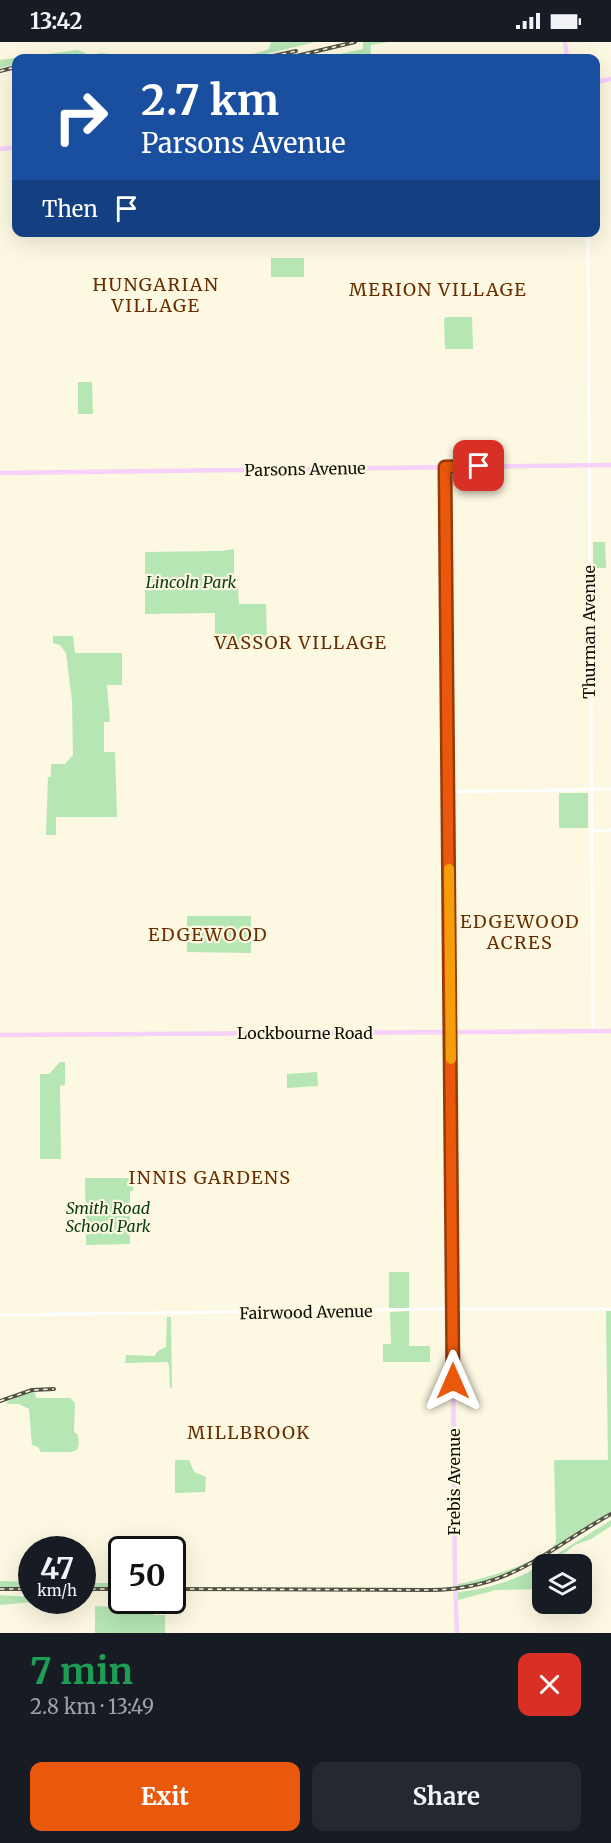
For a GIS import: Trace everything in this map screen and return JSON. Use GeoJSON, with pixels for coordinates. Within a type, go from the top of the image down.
{"type":"FeatureCollection","features":[{"type":"Feature","properties":{"kind":"main road","name":"Parsons Avenue"},"geometry":{"type":"LineString","coordinates":[[0,473],[611,465]]}},
{"type":"Feature","properties":{"kind":"main road","name":"Frebis Avenue"},"geometry":{"type":"LineString","coordinates":[[445,467],[457,1633]]}},
{"type":"Feature","properties":{"kind":"main road","name":"Lockbourne Road"},"geometry":{"type":"LineString","coordinates":[[0,1035],[611,1031]]}},
{"type":"Feature","properties":{"kind":"street","name":"Thurman Avenue"},"geometry":{"type":"LineString","coordinates":[[588,237],[593,1031]]}},
{"type":"Feature","properties":{"kind":"street"},"geometry":{"type":"LineString","coordinates":[[448,792],[611,789]]}},
{"type":"Feature","properties":{"kind":"street"},"geometry":{"type":"LineString","coordinates":[[591,831],[611,830]]}},
{"type":"Feature","properties":{"kind":"street","name":"Fairwood Avenue"},"geometry":{"type":"LineString","coordinates":[[0,1315],[611,1309]]}},
{"type":"Feature","properties":{"kind":"green space"},"geometry":{"type":"Polygon","coordinates":[[[271,42],[315,42],[266,54],[252,54],[269,49],[271,42]]]}},
{"type":"Feature","properties":{"kind":"green space"},"geometry":{"type":"Polygon","coordinates":[[[363,42],[388,42],[371,45],[370,54],[340,54],[363,49],[363,42]]]}},
{"type":"Feature","properties":{"kind":"green space"},"geometry":{"type":"Polygon","coordinates":[[[78,50],[87,54],[47,54],[78,50]]]}},
{"type":"Feature","properties":{"kind":"green space"},"geometry":{"type":"Polygon","coordinates":[[[12,58],[12,65],[0,68],[0,60],[12,58]]]}},
{"type":"Feature","properties":{"kind":"green space"},"geometry":{"type":"Polygon","coordinates":[[[271,258],[304,258],[304,277],[271,277],[271,258]]]}},
{"type":"Feature","properties":{"kind":"green space"},"geometry":{"type":"Polygon","coordinates":[[[446,317],[472,317],[473,349],[445,349],[444,319],[446,317]]]}},
{"type":"Feature","properties":{"kind":"green space"},"geometry":{"type":"Polygon","coordinates":[[[78,382],[92,382],[93,414],[78,414],[78,382]]]}},
{"type":"Feature","properties":{"kind":"green space"},"geometry":{"type":"Polygon","coordinates":[[[593,542],[605,542],[606,568],[593,568],[593,542]]]}},
{"type":"Feature","properties":{"kind":"green space","name":"Lincoln Park"},"geometry":{"type":"Polygon","coordinates":[[[234,549],[234,587],[238,588],[239,604],[266,604],[267,645],[215,646],[215,613],[145,614],[145,552],[234,549]]]}},
{"type":"Feature","properties":{"kind":"green space"},"geometry":{"type":"Polygon","coordinates":[[[53,636],[73,636],[75,653],[122,653],[122,685],[107,685],[110,722],[104,722],[104,752],[115,752],[117,817],[56,817],[56,835],[46,835],[48,777],[51,777],[51,764],[65,764],[73,755],[72,701],[66,653],[60,645],[53,643],[53,636]]]}},
{"type":"Feature","properties":{"kind":"green space"},"geometry":{"type":"Polygon","coordinates":[[[559,793],[588,793],[588,828],[559,828],[559,793]]]}},
{"type":"Feature","properties":{"kind":"green space"},"geometry":{"type":"Polygon","coordinates":[[[187,916],[251,916],[251,953],[187,952],[187,916]]]}},
{"type":"Feature","properties":{"kind":"green space"},"geometry":{"type":"Polygon","coordinates":[[[60,1062],[65,1062],[65,1085],[60,1086],[61,1159],[40,1159],[40,1074],[49,1074],[60,1062]]]}},
{"type":"Feature","properties":{"kind":"green space"},"geometry":{"type":"Polygon","coordinates":[[[317,1072],[318,1086],[287,1088],[287,1074],[317,1072]]]}},
{"type":"Feature","properties":{"kind":"green space","name":"Smith Road School Park"},"geometry":{"type":"Polygon","coordinates":[[[85,1178],[133,1178],[133,1191],[130,1191],[130,1244],[86,1245],[85,1178]]]}},
{"type":"Feature","properties":{"kind":"green space"},"geometry":{"type":"Polygon","coordinates":[[[389,1272],[409,1272],[409,1308],[389,1308],[389,1272]]]}},
{"type":"Feature","properties":{"kind":"green space"},"geometry":{"type":"Polygon","coordinates":[[[409,1311],[409,1346],[430,1346],[430,1362],[383,1362],[383,1344],[391,1344],[390,1312],[409,1311]]]}},
{"type":"Feature","properties":{"kind":"green space"},"geometry":{"type":"Polygon","coordinates":[[[606,1311],[611,1311],[611,1512],[542,1554],[556,1543],[554,1460],[608,1460],[606,1311]]]}},
{"type":"Feature","properties":{"kind":"green space"},"geometry":{"type":"Polygon","coordinates":[[[167,1317],[171,1317],[172,1387],[170,1388],[167,1362],[125,1363],[126,1355],[154,1356],[166,1347],[167,1317]]]}},
{"type":"Feature","properties":{"kind":"green space"},"geometry":{"type":"Polygon","coordinates":[[[35,1391],[36,1398],[70,1398],[75,1403],[74,1432],[78,1435],[79,1443],[77,1450],[41,1452],[38,1447],[32,1445],[29,1409],[19,1404],[7,1404],[7,1402],[35,1391]]]}},
{"type":"Feature","properties":{"kind":"green space"},"geometry":{"type":"Polygon","coordinates":[[[175,1460],[189,1460],[194,1472],[206,1477],[205,1492],[175,1493],[175,1460]]]}},
{"type":"Feature","properties":{"kind":"green space"},"geometry":{"type":"Polygon","coordinates":[[[611,1520],[611,1526],[591,1539],[575,1545],[563,1554],[557,1554],[611,1520]]]}},
{"type":"Feature","properties":{"kind":"green space"},"geometry":{"type":"Polygon","coordinates":[[[532,1559],[520,1568],[485,1581],[458,1587],[458,1584],[496,1574],[532,1559]]]}},
{"type":"Feature","properties":{"kind":"green space"},"geometry":{"type":"Polygon","coordinates":[[[532,1570],[532,1589],[496,1590],[458,1600],[458,1592],[493,1586],[532,1570]]]}},
{"type":"Feature","properties":{"kind":"green space"},"geometry":{"type":"Polygon","coordinates":[[[0,1581],[18,1582],[18,1588],[0,1588],[0,1581]]]}},
{"type":"Feature","properties":{"kind":"green space"},"geometry":{"type":"Polygon","coordinates":[[[96,1583],[108,1583],[108,1587],[96,1588],[96,1583]]]}},
{"type":"Feature","properties":{"kind":"green space"},"geometry":{"type":"Polygon","coordinates":[[[0,1595],[18,1596],[18,1603],[0,1605],[0,1595]]]}},
{"type":"Feature","properties":{"kind":"green space"},"geometry":{"type":"Polygon","coordinates":[[[96,1606],[108,1607],[108,1614],[165,1615],[165,1633],[95,1633],[96,1606]]]}},
{"type":"Feature","properties":{"kind":"railway"},"geometry":{"type":"LineString","coordinates":[[305,54],[355,42]]}},
{"type":"Feature","properties":{"kind":"railway"},"geometry":{"type":"LineString","coordinates":[[282,54],[296,51]]}},
{"type":"Feature","properties":{"kind":"railway"},"geometry":{"type":"LineString","coordinates":[[0,71],[12,68]]}},
{"type":"Feature","properties":{"kind":"railway"},"geometry":{"type":"LineString","coordinates":[[0,1401],[32,1390],[54,1389]]}},
{"type":"Feature","properties":{"kind":"railway"},"geometry":{"type":"LineString","coordinates":[[186,1589],[431,1590],[459,1588],[484,1583],[527,1565],[611,1514]]}},
{"type":"Feature","properties":{"kind":"railway"},"geometry":{"type":"LineString","coordinates":[[0,1589],[18,1589]]}},
{"type":"Feature","properties":{"kind":"railway"},"geometry":{"type":"LineString","coordinates":[[96,1589],[108,1589]]}},
{"type":"Feature","properties":{"kind":"slow traffic"},"geometry":{"type":"LineString","coordinates":[[449,869],[451,1059]]}},
{"type":"Feature","properties":{"kind":"district","name":"MERION VILLAGE"},"geometry":{"type":"Point","coordinates":[438,290]}},
{"type":"Feature","properties":{"kind":"district","name":"HUNGARIAN VILLAGE"},"geometry":{"type":"Point","coordinates":[156,295]}},
{"type":"Feature","properties":{"kind":"district","name":"VASSOR VILLAGE"},"geometry":{"type":"Point","coordinates":[301,643]}},
{"type":"Feature","properties":{"kind":"district","name":"EDGEWOOD ACRES"},"geometry":{"type":"Point","coordinates":[520,932]}},
{"type":"Feature","properties":{"kind":"district","name":"EDGEWOOD"},"geometry":{"type":"Point","coordinates":[208,935]}},
{"type":"Feature","properties":{"kind":"district","name":"INNIS GARDENS"},"geometry":{"type":"Point","coordinates":[210,1178]}},
{"type":"Feature","properties":{"kind":"district","name":"MILLBROOK"},"geometry":{"type":"Point","coordinates":[249,1433]}},
{"type":"Feature","properties":{"kind":"route"},"geometry":{"type":"LineString","coordinates":[[453,1381],[445,467],[479,466]]}}]}
